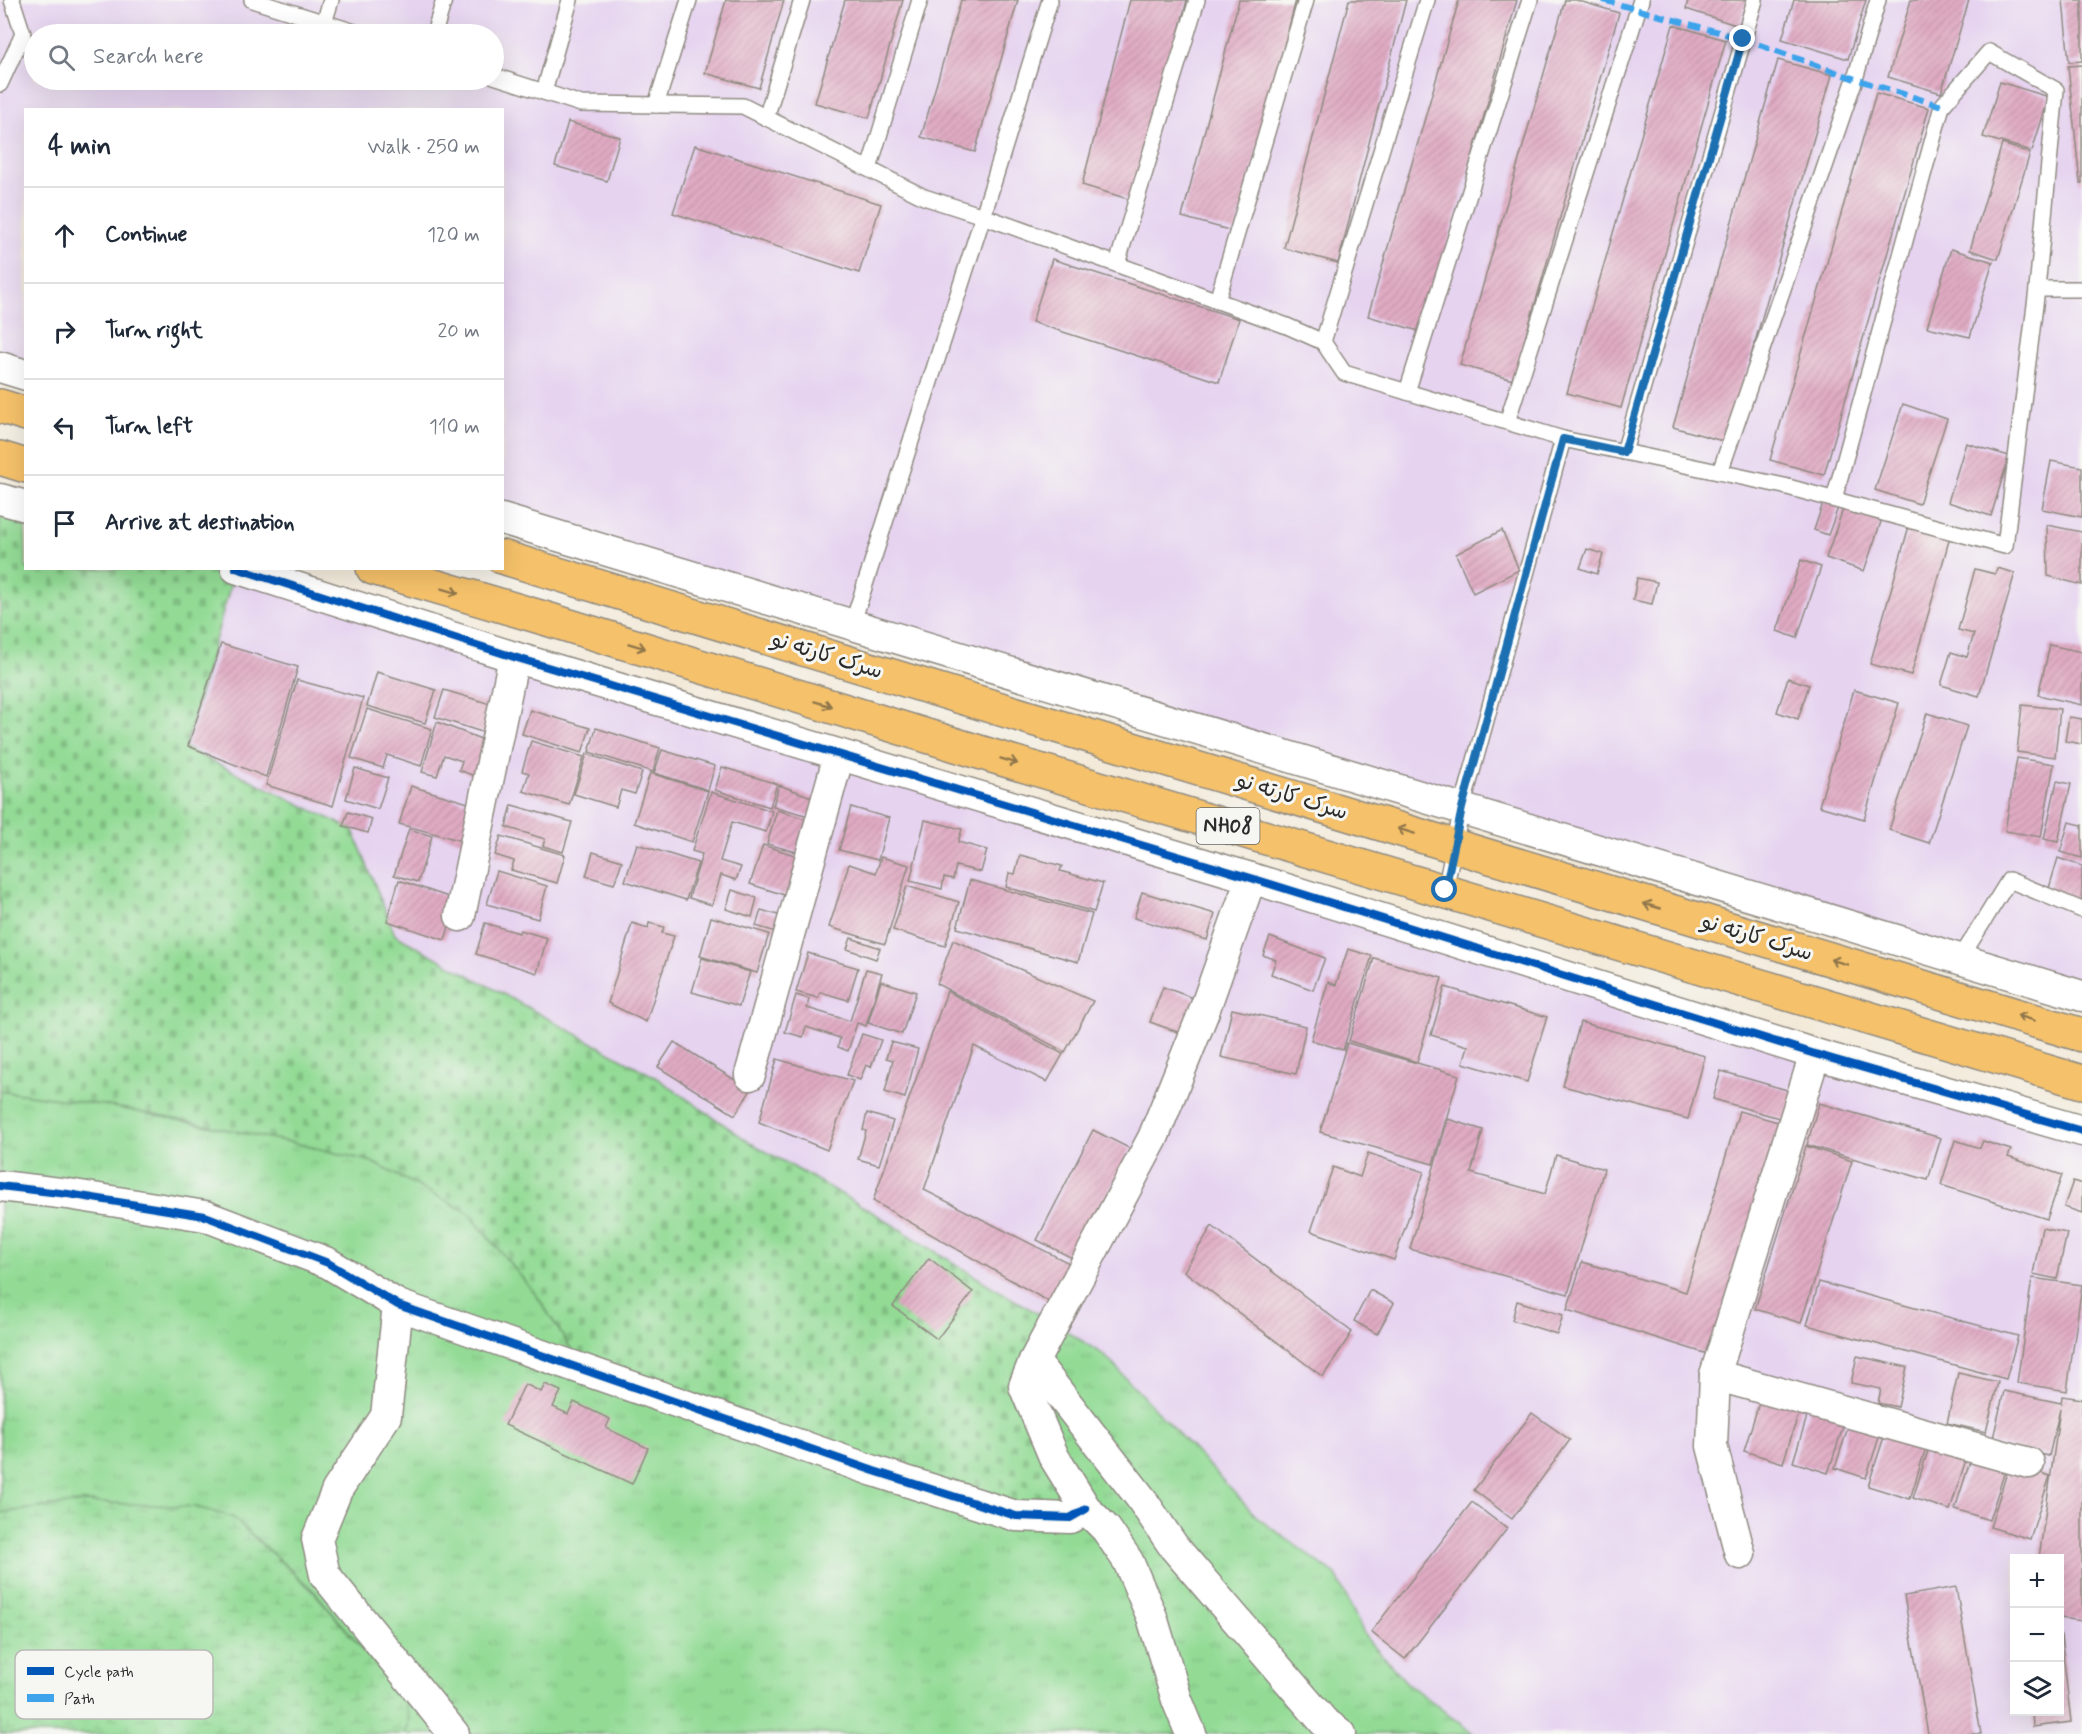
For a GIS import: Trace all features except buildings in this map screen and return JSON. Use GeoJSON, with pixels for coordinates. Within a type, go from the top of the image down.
{"type":"FeatureCollection","features":[{"type":"Feature","properties":{"kind":"highway"},"geometry":{"type":"LineString","coordinates":[[0,406],[24,413]]}},
{"type":"Feature","properties":{"kind":"highway"},"geometry":{"type":"LineString","coordinates":[[0,458],[24,465]]}},
{"type":"Feature","properties":{"kind":"highway","name":"سرک کارته نو"},"geometry":{"type":"LineString","coordinates":[[504,558],[1044,723],[1454,845],[1566,881],[2082,1035]]}},
{"type":"Feature","properties":{"kind":"highway","name":"NH08"},"geometry":{"type":"LineString","coordinates":[[381,570],[2082,1082]]}},
{"type":"Feature","properties":{"kind":"highway"},"geometry":{"type":"LineString","coordinates":[[1557,924],[1566,881]]}},
{"type":"Feature","properties":{"kind":"street"},"geometry":{"type":"LineString","coordinates":[[0,367],[24,374]]}},
{"type":"Feature","properties":{"kind":"street"},"geometry":{"type":"LineString","coordinates":[[0,499],[24,505]]}},
{"type":"Feature","properties":{"kind":"street"},"geometry":{"type":"LineString","coordinates":[[504,520],[2082,996]]}},
{"type":"Feature","properties":{"kind":"street"},"geometry":{"type":"LineString","coordinates":[[242,570],[513,657],[1251,878],[1815,1054],[2082,1131]]}},
{"type":"Feature","properties":{"kind":"street"},"geometry":{"type":"LineString","coordinates":[[460,916],[513,657]]}},
{"type":"Feature","properties":{"kind":"street"},"geometry":{"type":"LineString","coordinates":[[750,1075],[839,755]]}},
{"type":"Feature","properties":{"kind":"street"},"geometry":{"type":"LineString","coordinates":[[1191,1734],[1177,1700],[1152,1617],[1128,1562],[1106,1528],[1086,1509],[1054,1457],[1024,1386],[1034,1360],[1153,1138],[1203,1014],[1251,878]]}},
{"type":"Feature","properties":{"kind":"street"},"geometry":{"type":"LineString","coordinates":[[1740,1554],[1712,1446],[1715,1375],[1815,1054]]}},
{"type":"Feature","properties":{"kind":"street"},"geometry":{"type":"LineString","coordinates":[[0,1186],[68,1194],[204,1216],[328,1263],[398,1305],[874,1471],[1016,1516],[1070,1518],[1086,1509]]}},
{"type":"Feature","properties":{"kind":"street"},"geometry":{"type":"LineString","coordinates":[[398,1305],[386,1416],[337,1490],[317,1539],[325,1575],[454,1734]]}},
{"type":"Feature","properties":{"kind":"street"},"geometry":{"type":"LineString","coordinates":[[1034,1360],[1140,1497],[1174,1546],[1324,1722],[1341,1734]]}},
{"type":"Feature","properties":{"kind":"street"},"geometry":{"type":"LineString","coordinates":[[1715,1375],[2029,1463]]}},
{"type":"Feature","properties":{"kind":"lane"},"geometry":{"type":"LineString","coordinates":[[0,84],[23,34],[12,0]]}},
{"type":"Feature","properties":{"kind":"lane"},"geometry":{"type":"LineString","coordinates":[[252,0],[327,24]]}},
{"type":"Feature","properties":{"kind":"lane"},"geometry":{"type":"LineString","coordinates":[[324,23],[331,0]]}},
{"type":"Feature","properties":{"kind":"lane"},"geometry":{"type":"LineString","coordinates":[[437,24],[444,0]]}},
{"type":"Feature","properties":{"kind":"lane"},"geometry":{"type":"LineString","coordinates":[[543,92],[570,0]]}},
{"type":"Feature","properties":{"kind":"lane"},"geometry":{"type":"LineString","coordinates":[[656,105],[689,0]]}},
{"type":"Feature","properties":{"kind":"lane"},"geometry":{"type":"LineString","coordinates":[[766,118],[802,0]]}},
{"type":"Feature","properties":{"kind":"lane"},"geometry":{"type":"LineString","coordinates":[[869,169],[920,0]]}},
{"type":"Feature","properties":{"kind":"lane"},"geometry":{"type":"LineString","coordinates":[[852,625],[1050,0]]}},
{"type":"Feature","properties":{"kind":"lane"},"geometry":{"type":"LineString","coordinates":[[1117,264],[1197,0]]}},
{"type":"Feature","properties":{"kind":"lane"},"geometry":{"type":"LineString","coordinates":[[1217,300],[1306,0]]}},
{"type":"Feature","properties":{"kind":"lane"},"geometry":{"type":"LineString","coordinates":[[1323,342],[1427,0]]}},
{"type":"Feature","properties":{"kind":"lane"},"geometry":{"type":"LineString","coordinates":[[1407,392],[1530,0]]}},
{"type":"Feature","properties":{"kind":"lane"},"geometry":{"type":"LineString","coordinates":[[1507,422],[1641,0]]}},
{"type":"Feature","properties":{"kind":"lane"},"geometry":{"type":"LineString","coordinates":[[1624,452],[1755,0]]}},
{"type":"Feature","properties":{"kind":"lane"},"geometry":{"type":"LineString","coordinates":[[1720,472],[1855,79],[1878,0]]}},
{"type":"Feature","properties":{"kind":"lane"},"geometry":{"type":"LineString","coordinates":[[504,79],[581,104],[743,106],[924,197],[1217,300],[1323,342],[1344,373],[1563,439],[1784,486],[1834,500],[2005,546],[2037,289],[2056,90],[1989,52],[1942,106],[1834,500]]}},
{"type":"Feature","properties":{"kind":"lane"},"geometry":{"type":"LineString","coordinates":[[2037,289],[2082,289]]}},
{"type":"Feature","properties":{"kind":"lane"},"geometry":{"type":"LineString","coordinates":[[1445,890],[1462,808],[1563,439]]}},
{"type":"Feature","properties":{"kind":"lane"},"geometry":{"type":"LineString","coordinates":[[1960,959],[2009,880],[2082,910]]}},
{"type":"Feature","properties":{"kind":"shaded area"},"geometry":{"type":"Polygon","coordinates":[[[0,0],[2082,0],[2082,996],[504,519],[504,108],[24,108],[24,375],[0,367],[0,0]]]}},
{"type":"Feature","properties":{"kind":"shaded area"},"geometry":{"type":"Polygon","coordinates":[[[236,570],[2082,1131],[2082,1734],[1474,1734],[1407,1683],[1366,1638],[1336,1575],[1259,1519],[1186,1442],[1054,1323],[869,1210],[751,1143],[655,1077],[395,935],[353,830],[185,748],[236,570]]]}},
{"type":"Feature","properties":{"kind":"green space"},"geometry":{"type":"Polygon","coordinates":[[[0,499],[24,506],[24,570],[235,570],[185,748],[353,830],[395,935],[655,1077],[751,1143],[869,1210],[1054,1323],[1024,1386],[1086,1509],[1016,1516],[577,1358],[537,1296],[468,1212],[370,1161],[290,1142],[104,1105],[0,1091],[0,499]]]}},
{"type":"Feature","properties":{"kind":"green space"},"geometry":{"type":"Polygon","coordinates":[[[0,1091],[104,1105],[290,1142],[370,1161],[468,1212],[537,1296],[577,1358],[1024,1386],[1054,1323],[1104,1355],[1259,1519],[1336,1575],[1366,1638],[1407,1683],[1474,1734],[405,1734],[408,1718],[399,1692],[315,1592],[232,1517],[84,1502],[0,1513],[0,1091]]]}},
{"type":"Feature","properties":{"kind":"green space"},"geometry":{"type":"Polygon","coordinates":[[[84,1502],[196,1507],[232,1517],[314,1592],[399,1692],[408,1718],[405,1734],[0,1734],[0,1513],[84,1502]]]}},
{"type":"Feature","properties":{"kind":"marked path"},"geometry":{"type":"LineString","coordinates":[[1603,0],[1743,39],[1855,79],[1942,106]]}},
{"type":"Feature","properties":{"kind":"cycle path"},"geometry":{"type":"LineString","coordinates":[[242,570],[514,657],[1251,878],[1815,1054],[2082,1131]]}},
{"type":"Feature","properties":{"kind":"cycle path"},"geometry":{"type":"LineString","coordinates":[[0,1186],[68,1194],[205,1216],[328,1263],[398,1305],[874,1471],[1016,1516],[1070,1518],[1086,1509]]}},
{"type":"Feature","properties":{"kind":"route"},"geometry":{"type":"LineString","coordinates":[[1445,890],[1462,808],[1563,439],[1624,452],[1743,39]]}}]}
